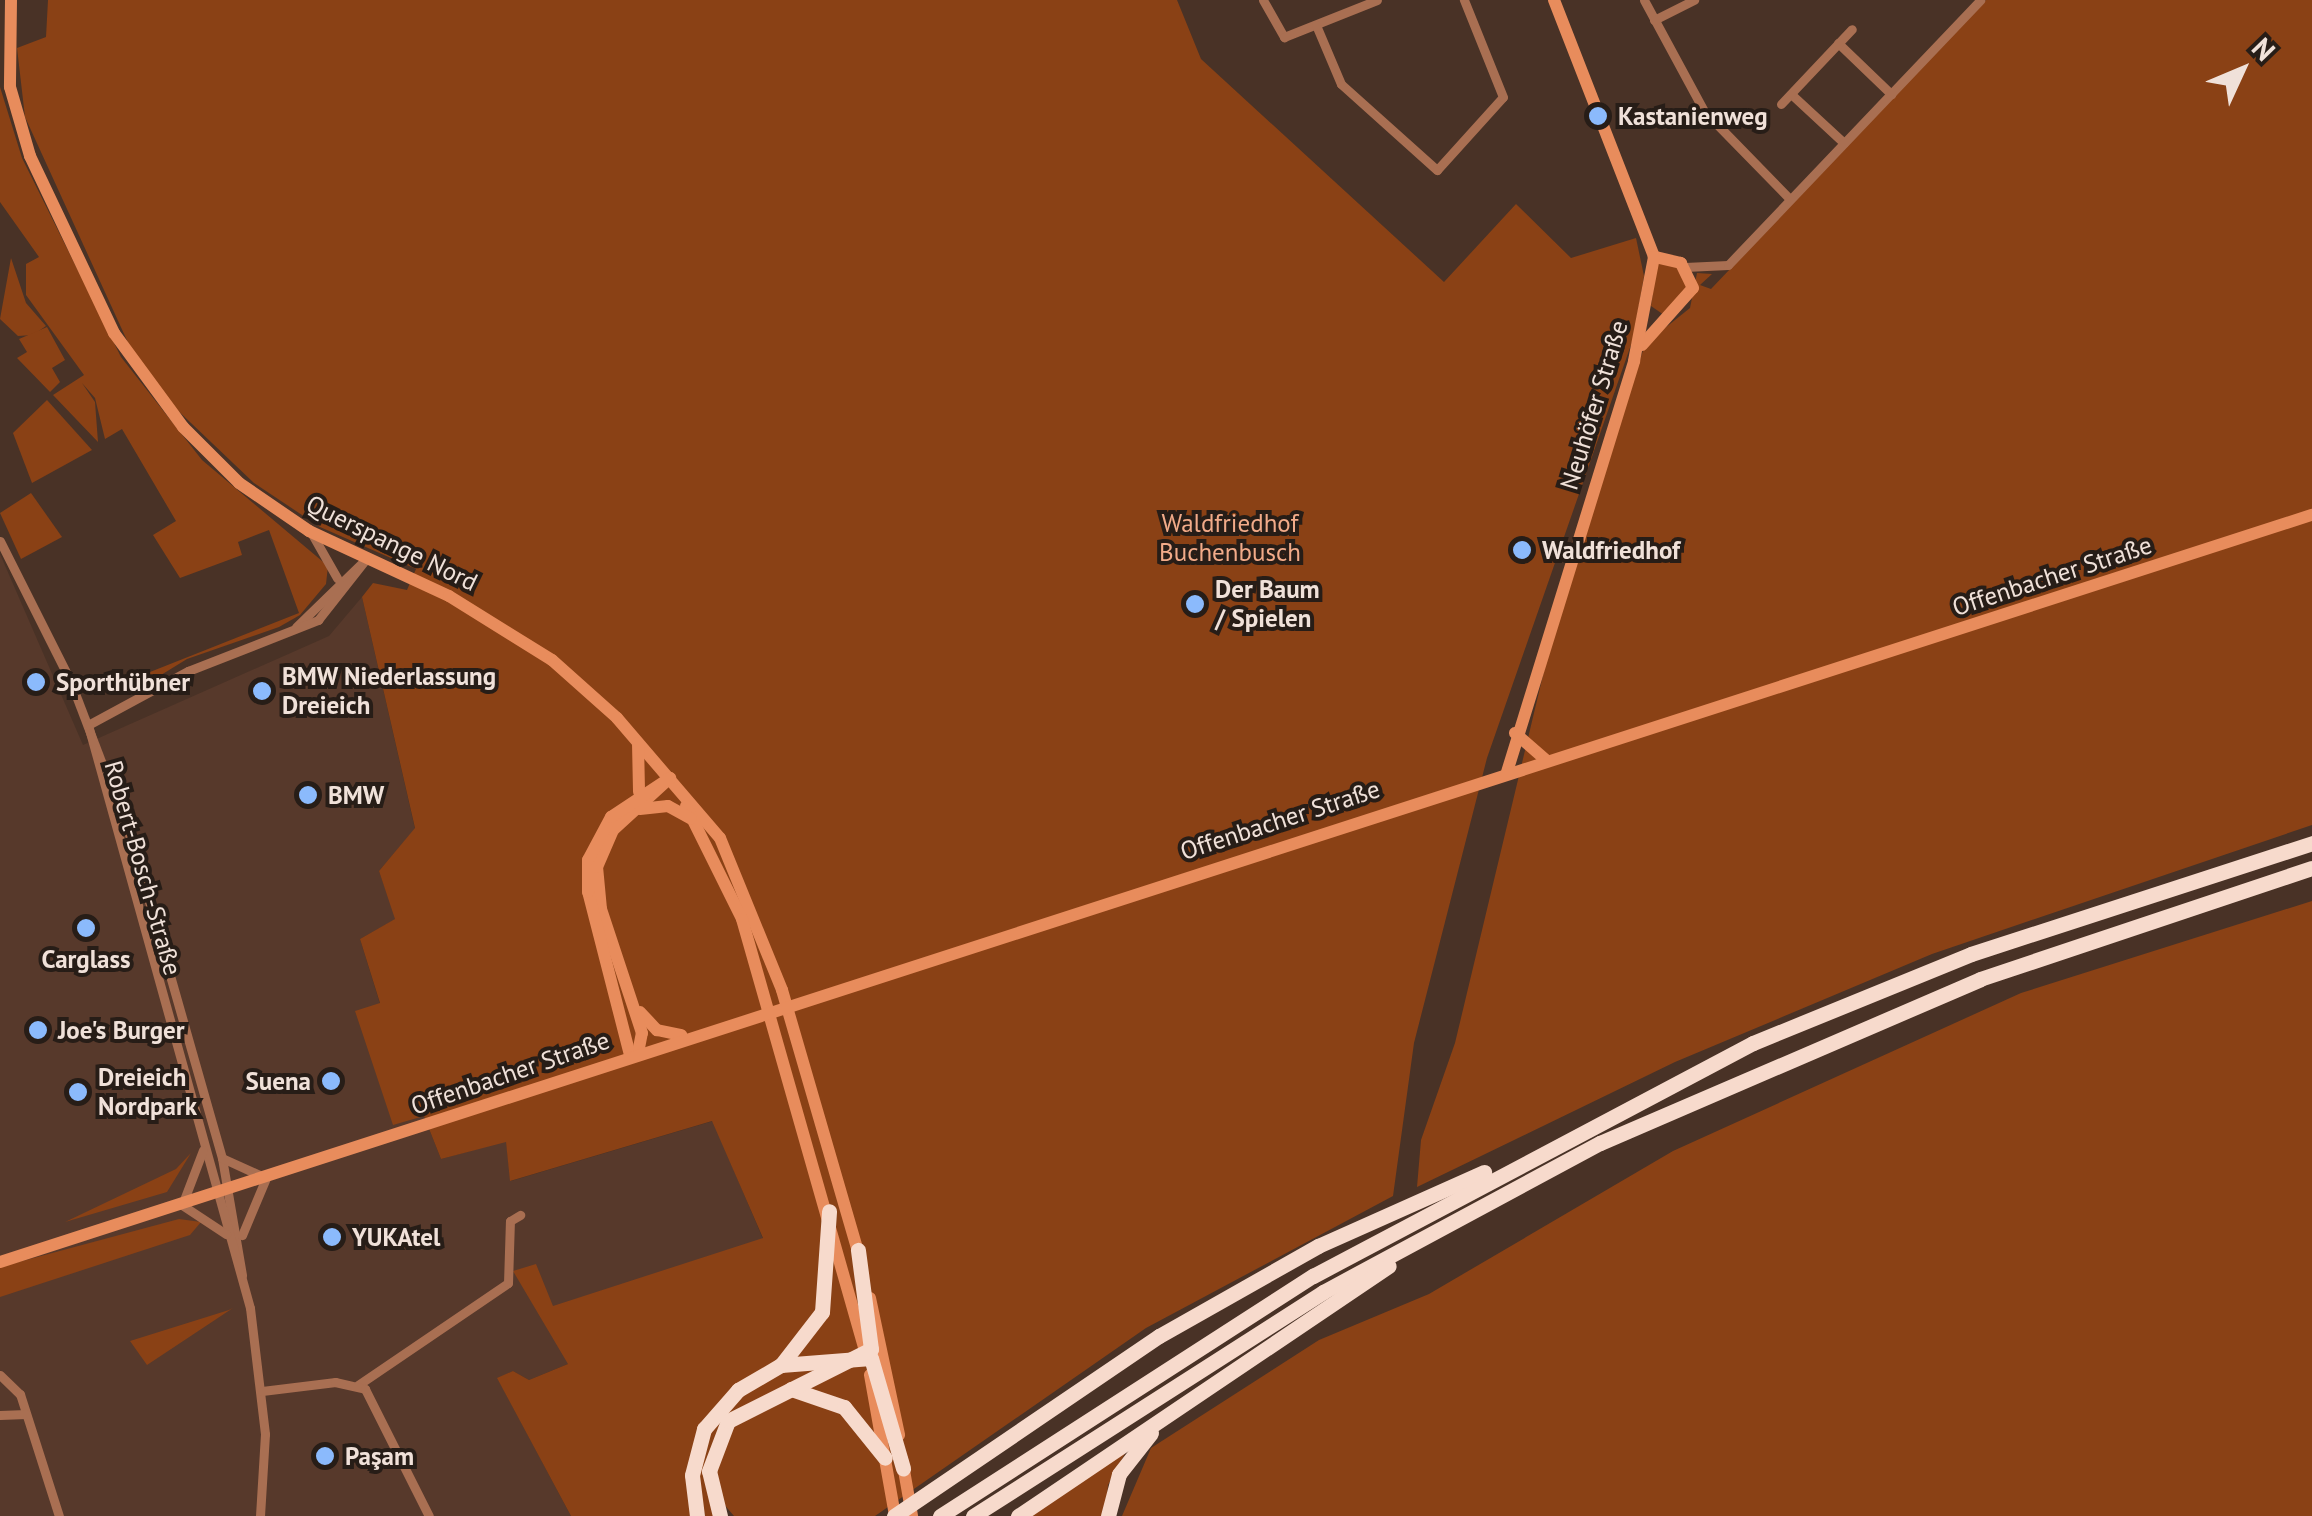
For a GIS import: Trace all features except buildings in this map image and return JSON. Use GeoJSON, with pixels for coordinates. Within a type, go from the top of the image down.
{"type":"FeatureCollection","features":[{"type":"Feature","properties":{"kind":"highway"},"geometry":{"type":"LineString","coordinates":[[940,1516],[1221,1331],[1512,1164],[1844,1005],[2312,842]]}},
{"type":"Feature","properties":{"kind":"highway"},"geometry":{"type":"LineString","coordinates":[[974,1516],[1229,1348],[1448,1222],[1600,1143],[1891,1016],[2312,868]]}},
{"type":"Feature","properties":{"kind":"highway"},"geometry":{"type":"LineString","coordinates":[[894,1516],[1159,1336],[1318,1246],[1472,1175],[1512,1164]]}},
{"type":"Feature","properties":{"kind":"highway"},"geometry":{"type":"LineString","coordinates":[[781,1366],[822,1312],[830,1212]]}},
{"type":"Feature","properties":{"kind":"highway"},"geometry":{"type":"LineString","coordinates":[[1018,1516],[1448,1222]]}},
{"type":"Feature","properties":{"kind":"highway"},"geometry":{"type":"LineString","coordinates":[[720,1516],[709,1471],[720,1431],[749,1403],[866,1356],[873,1335],[858,1250]]}},
{"type":"Feature","properties":{"kind":"highway"},"geometry":{"type":"LineString","coordinates":[[697,1516],[692,1475],[704,1429],[738,1390],[781,1366],[866,1356]]}},
{"type":"Feature","properties":{"kind":"highway"},"geometry":{"type":"LineString","coordinates":[[866,1356],[883,1375],[904,1471]]}},
{"type":"Feature","properties":{"kind":"highway"},"geometry":{"type":"LineString","coordinates":[[788,1388],[844,1407],[885,1458]]}},
{"type":"Feature","properties":{"kind":"highway"},"geometry":{"type":"LineString","coordinates":[[1108,1516],[1128,1458],[1200,1392]]}},
{"type":"Feature","properties":{"kind":"main road"},"geometry":{"type":"LineString","coordinates":[[1554,0],[1654,257],[1685,267],[1692,296],[1634,361]]}},
{"type":"Feature","properties":{"kind":"main road","name":"Querspange Nord"},"geometry":{"type":"LineString","coordinates":[[5,1],[4,63],[30,156],[127,355],[211,458],[309,531],[517,635],[637,740],[720,838],[750,894],[858,1250],[912,1516]]}},
{"type":"Feature","properties":{"kind":"main road","name":"Neuhöfer Straße"},"geometry":{"type":"LineString","coordinates":[[1508,772],[1515,733],[1634,361],[1654,257]]}},
{"type":"Feature","properties":{"kind":"main road"},"geometry":{"type":"LineString","coordinates":[[1646,306],[1668,320]]}},
{"type":"Feature","properties":{"kind":"main road","name":"Offenbacher Straße"},"geometry":{"type":"LineString","coordinates":[[0,1262],[266,1178],[688,1036],[2312,515]]}},
{"type":"Feature","properties":{"kind":"main road"},"geometry":{"type":"LineString","coordinates":[[1515,733],[1549,760]]}},
{"type":"Feature","properties":{"kind":"main road"},"geometry":{"type":"LineString","coordinates":[[637,740],[639,792]]}},
{"type":"Feature","properties":{"kind":"main road"},"geometry":{"type":"LineString","coordinates":[[631,1055],[586,875],[598,836],[639,792],[670,778]]}},
{"type":"Feature","properties":{"kind":"main road"},"geometry":{"type":"LineString","coordinates":[[670,778],[604,844],[596,879],[632,996],[654,1028],[688,1036]]}},
{"type":"Feature","properties":{"kind":"main road"},"geometry":{"type":"LineString","coordinates":[[670,778],[696,822],[766,995],[830,1212],[866,1356],[894,1516]]}},
{"type":"Feature","properties":{"kind":"main road"},"geometry":{"type":"LineString","coordinates":[[637,809],[668,806],[696,822]]}},
{"type":"Feature","properties":{"kind":"main road"},"geometry":{"type":"LineString","coordinates":[[631,1055],[632,996]]}},
{"type":"Feature","properties":{"kind":"street"},"geometry":{"type":"LineString","coordinates":[[1263,0],[1280,36],[1377,0]]}},
{"type":"Feature","properties":{"kind":"street"},"geometry":{"type":"LineString","coordinates":[[1316,25],[1340,84],[1437,170],[1503,97],[1464,0]]}},
{"type":"Feature","properties":{"kind":"street"},"geometry":{"type":"LineString","coordinates":[[1644,0],[1710,119],[1790,199]]}},
{"type":"Feature","properties":{"kind":"street"},"geometry":{"type":"LineString","coordinates":[[1654,20],[1694,0]]}},
{"type":"Feature","properties":{"kind":"street"},"geometry":{"type":"LineString","coordinates":[[1685,267],[1725,268],[1980,0]]}},
{"type":"Feature","properties":{"kind":"street"},"geometry":{"type":"LineString","coordinates":[[1781,104],[1852,29]]}},
{"type":"Feature","properties":{"kind":"street"},"geometry":{"type":"LineString","coordinates":[[1838,43],[1890,94]]}},
{"type":"Feature","properties":{"kind":"street"},"geometry":{"type":"LineString","coordinates":[[1791,94],[1844,143]]}},
{"type":"Feature","properties":{"kind":"street"},"geometry":{"type":"LineString","coordinates":[[309,531],[337,578]]}},
{"type":"Feature","properties":{"kind":"street","name":"Robert-Bosch-Straße"},"geometry":{"type":"LineString","coordinates":[[0,541],[88,724],[132,842],[222,1158],[223,1192]]}},
{"type":"Feature","properties":{"kind":"street"},"geometry":{"type":"LineString","coordinates":[[281,636],[337,578],[366,559]]}},
{"type":"Feature","properties":{"kind":"street"},"geometry":{"type":"LineString","coordinates":[[88,724],[325,615],[366,559]]}},
{"type":"Feature","properties":{"kind":"street","name":"Robert-Bosch-Straße"},"geometry":{"type":"LineString","coordinates":[[88,724],[203,1150],[223,1192]]}},
{"type":"Feature","properties":{"kind":"street"},"geometry":{"type":"LineString","coordinates":[[203,1150],[182,1205],[226,1234]]}},
{"type":"Feature","properties":{"kind":"street"},"geometry":{"type":"LineString","coordinates":[[222,1158],[266,1178],[241,1238]]}},
{"type":"Feature","properties":{"kind":"street"},"geometry":{"type":"LineString","coordinates":[[223,1192],[226,1234],[242,1278]]}},
{"type":"Feature","properties":{"kind":"street"},"geometry":{"type":"LineString","coordinates":[[223,1192],[241,1238],[242,1278],[262,1390],[260,1516]]}},
{"type":"Feature","properties":{"kind":"street"},"geometry":{"type":"LineString","coordinates":[[262,1390],[358,1385],[508,1283],[510,1221],[520,1215]]}},
{"type":"Feature","properties":{"kind":"street"},"geometry":{"type":"LineString","coordinates":[[0,1374],[13,1382],[59,1516]]}},
{"type":"Feature","properties":{"kind":"street"},"geometry":{"type":"LineString","coordinates":[[358,1385],[384,1412],[429,1516]]}},
{"type":"Feature","properties":{"kind":"street"},"geometry":{"type":"LineString","coordinates":[[0,1415],[26,1414]]}},
{"type":"Feature","properties":{"kind":"shaded area"},"geometry":{"type":"Polygon","coordinates":[[[0,554],[83,745],[329,636],[362,597],[415,829],[379,871],[396,919],[360,939],[380,1004],[356,1012],[424,1116],[441,1159],[506,1141],[511,1181],[713,1121],[763,1239],[656,1274],[568,1364],[529,1380],[513,1371],[498,1379],[571,1516],[0,1516],[0,554]]]}},
{"type":"Feature","properties":{"kind":"green space","name":"Waldfriedhof Buchenbusch"},"geometry":{"type":"Polygon","coordinates":[[[48,0],[1177,0],[1201,59],[1444,282],[1516,204],[1571,258],[1636,238],[1644,276],[1633,339],[1487,758],[1414,1043],[1393,1196],[1146,1328],[875,1516],[734,1516],[722,1502],[715,1516],[705,1516],[702,1503],[693,1516],[571,1516],[497,1378],[513,1371],[529,1380],[568,1364],[513,1271],[536,1264],[553,1306],[763,1238],[712,1121],[510,1181],[506,1142],[441,1159],[424,1116],[393,1125],[355,1011],[380,1003],[360,939],[395,919],[379,871],[415,828],[362,597],[373,583],[407,590],[416,569],[320,527],[254,483],[170,403],[130,347],[25,117],[17,48],[46,37],[48,0]]]}},
{"type":"Feature","properties":{"kind":"green space"},"geometry":{"type":"Polygon","coordinates":[[[1986,0],[2312,0],[2312,825],[1932,954],[1675,1062],[1417,1187],[1421,1140],[1455,1043],[1550,646],[1645,344],[1690,308],[1697,273],[1712,274],[1700,285],[1711,289],[1986,0]]]}},
{"type":"Feature","properties":{"kind":"green space"},"geometry":{"type":"Polygon","coordinates":[[[0,87],[22,158],[121,357],[202,460],[328,566],[326,584],[300,615],[279,627],[187,659],[148,683],[150,672],[299,613],[269,530],[238,542],[242,555],[180,578],[153,535],[176,521],[122,429],[105,439],[95,398],[82,383],[95,402],[98,442],[53,395],[84,375],[26,295],[26,264],[39,257],[0,202],[0,87]]]}},
{"type":"Feature","properties":{"kind":"green space"},"geometry":{"type":"Polygon","coordinates":[[[11,258],[26,303],[46,326],[33,335],[18,336],[0,319],[11,258]]]}},
{"type":"Feature","properties":{"kind":"green space"},"geometry":{"type":"Polygon","coordinates":[[[1657,263],[1675,265],[1688,286],[1664,315],[1651,306],[1657,263]]]}},
{"type":"Feature","properties":{"kind":"green space"},"geometry":{"type":"Polygon","coordinates":[[[47,327],[65,360],[52,368],[60,382],[50,392],[17,358],[27,352],[19,339],[47,327]]]}},
{"type":"Feature","properties":{"kind":"green space"},"geometry":{"type":"Polygon","coordinates":[[[47,400],[92,450],[32,483],[13,433],[47,400]]]}},
{"type":"Feature","properties":{"kind":"green space"},"geometry":{"type":"Polygon","coordinates":[[[31,493],[62,537],[21,559],[0,513],[31,493]]]}},
{"type":"Feature","properties":{"kind":"green space"},"geometry":{"type":"Polygon","coordinates":[[[2312,901],[2312,1516],[1122,1516],[1151,1448],[1319,1340],[1429,1294],[1673,1151],[2021,993],[2312,901]]]}},
{"type":"Feature","properties":{"kind":"green space"},"geometry":{"type":"Polygon","coordinates":[[[191,1153],[167,1192],[65,1222],[176,1169],[191,1153]]]}},
{"type":"Feature","properties":{"kind":"green space"},"geometry":{"type":"Polygon","coordinates":[[[179,1219],[201,1222],[190,1235],[0,1297],[0,1267],[179,1219]]]}},
{"type":"Feature","properties":{"kind":"green space"},"geometry":{"type":"Polygon","coordinates":[[[233,1308],[147,1365],[130,1341],[229,1310],[233,1308]]]}},
{"type":"Feature","properties":{"kind":"green space"},"geometry":{"type":"Polygon","coordinates":[[[1128,1448],[1108,1485],[1105,1516],[1026,1516],[1128,1448]]]}},
{"type":"Feature","properties":{"kind":"place","name":"Kastanienweg"},"geometry":{"type":"Point","coordinates":[1598,116]}},
{"type":"Feature","properties":{"kind":"place","name":"Waldfriedhof"},"geometry":{"type":"Point","coordinates":[1522,550]}},
{"type":"Feature","properties":{"kind":"place","name":"Der Baum / Spielen"},"geometry":{"type":"Point","coordinates":[1195,604]}},
{"type":"Feature","properties":{"kind":"place","name":"Sporthübner"},"geometry":{"type":"Point","coordinates":[36,682]}},
{"type":"Feature","properties":{"kind":"place","name":"BMW Niederlassung Dreieich"},"geometry":{"type":"Point","coordinates":[262,691]}},
{"type":"Feature","properties":{"kind":"place","name":"BMW"},"geometry":{"type":"Point","coordinates":[308,795]}},
{"type":"Feature","properties":{"kind":"place","name":"Carglass"},"geometry":{"type":"Point","coordinates":[86,928]}},
{"type":"Feature","properties":{"kind":"place","name":"Joe's Burger"},"geometry":{"type":"Point","coordinates":[38,1030]}},
{"type":"Feature","properties":{"kind":"place","name":"Suena"},"geometry":{"type":"Point","coordinates":[331,1081]}},
{"type":"Feature","properties":{"kind":"place","name":"Dreieich Nordpark"},"geometry":{"type":"Point","coordinates":[78,1092]}},
{"type":"Feature","properties":{"kind":"place","name":"YUKAtel"},"geometry":{"type":"Point","coordinates":[332,1237]}},
{"type":"Feature","properties":{"kind":"place","name":"Paşam"},"geometry":{"type":"Point","coordinates":[325,1456]}}]}
